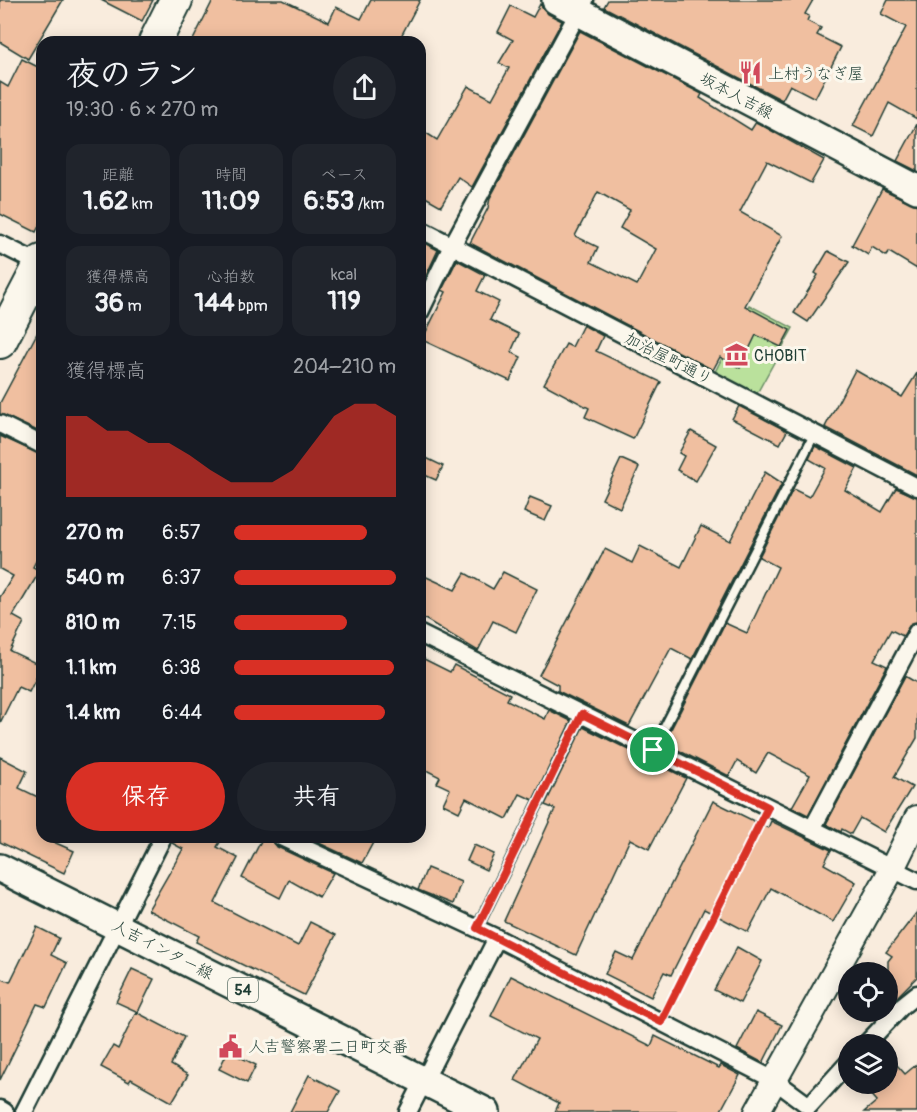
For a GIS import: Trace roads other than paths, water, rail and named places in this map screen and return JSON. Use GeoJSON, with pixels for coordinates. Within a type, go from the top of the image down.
{"type":"FeatureCollection","features":[{"type":"Feature","properties":{"kind":"highway"},"geometry":{"type":"LineString","coordinates":[[158,36],[176,0]]}},
{"type":"Feature","properties":{"kind":"highway"},"geometry":{"type":"LineString","coordinates":[[0,342],[36,272]]}},
{"type":"Feature","properties":{"kind":"main road","name":"坂本人吉線"},"geometry":{"type":"LineString","coordinates":[[574,4],[917,189]]}},
{"type":"Feature","properties":{"kind":"main road","name":"人吉インター線"},"geometry":{"type":"LineString","coordinates":[[0,868],[486,1112]]}},
{"type":"Feature","properties":{"kind":"street"},"geometry":{"type":"LineString","coordinates":[[426,300],[574,4]]}},
{"type":"Feature","properties":{"kind":"street","name":"加治屋町通り"},"geometry":{"type":"LineString","coordinates":[[426,232],[917,487]]}},
{"type":"Feature","properties":{"kind":"street"},"geometry":{"type":"LineString","coordinates":[[0,244],[36,260]]}},
{"type":"Feature","properties":{"kind":"street"},"geometry":{"type":"LineString","coordinates":[[0,424],[36,442]]}},
{"type":"Feature","properties":{"kind":"street"},"geometry":{"type":"LineString","coordinates":[[812,829],[917,632]]}},
{"type":"Feature","properties":{"kind":"street"},"geometry":{"type":"LineString","coordinates":[[426,637],[917,881]]}},
{"type":"Feature","properties":{"kind":"street"},"geometry":{"type":"LineString","coordinates":[[757,1112],[892,869],[917,818]]}},
{"type":"Feature","properties":{"kind":"street"},"geometry":{"type":"LineString","coordinates":[[24,1112],[160,843]]}},
{"type":"Feature","properties":{"kind":"street"},"geometry":{"type":"LineString","coordinates":[[293,843],[497,938],[774,1080],[809,1106],[838,1074]]}},
{"type":"Feature","properties":{"kind":"street"},"geometry":{"type":"LineString","coordinates":[[408,1112],[497,938]]}},
{"type":"Feature","properties":{"kind":"street"},"geometry":{"type":"LineString","coordinates":[[875,1034],[917,994]]}},
{"type":"Feature","properties":{"kind":"street"},"geometry":{"type":"LineString","coordinates":[[0,1109],[5,1112]]}},
{"type":"Feature","properties":{"kind":"lane"},"geometry":{"type":"LineString","coordinates":[[653,750],[815,434]]}},
{"type":"Feature","properties":{"kind":"lane"},"geometry":{"type":"LineString","coordinates":[[477,928],[582,714]]}},
{"type":"Feature","properties":{"kind":"place","name":"上村うなぎ屋"},"geometry":{"type":"Point","coordinates":[750,73]}},
{"type":"Feature","properties":{"kind":"place","name":"CHOBIT"},"geometry":{"type":"Point","coordinates":[736,355]}},
{"type":"Feature","properties":{"kind":"place","name":"人吉警察署二日町交番"},"geometry":{"type":"Point","coordinates":[230,1046]}}]}
